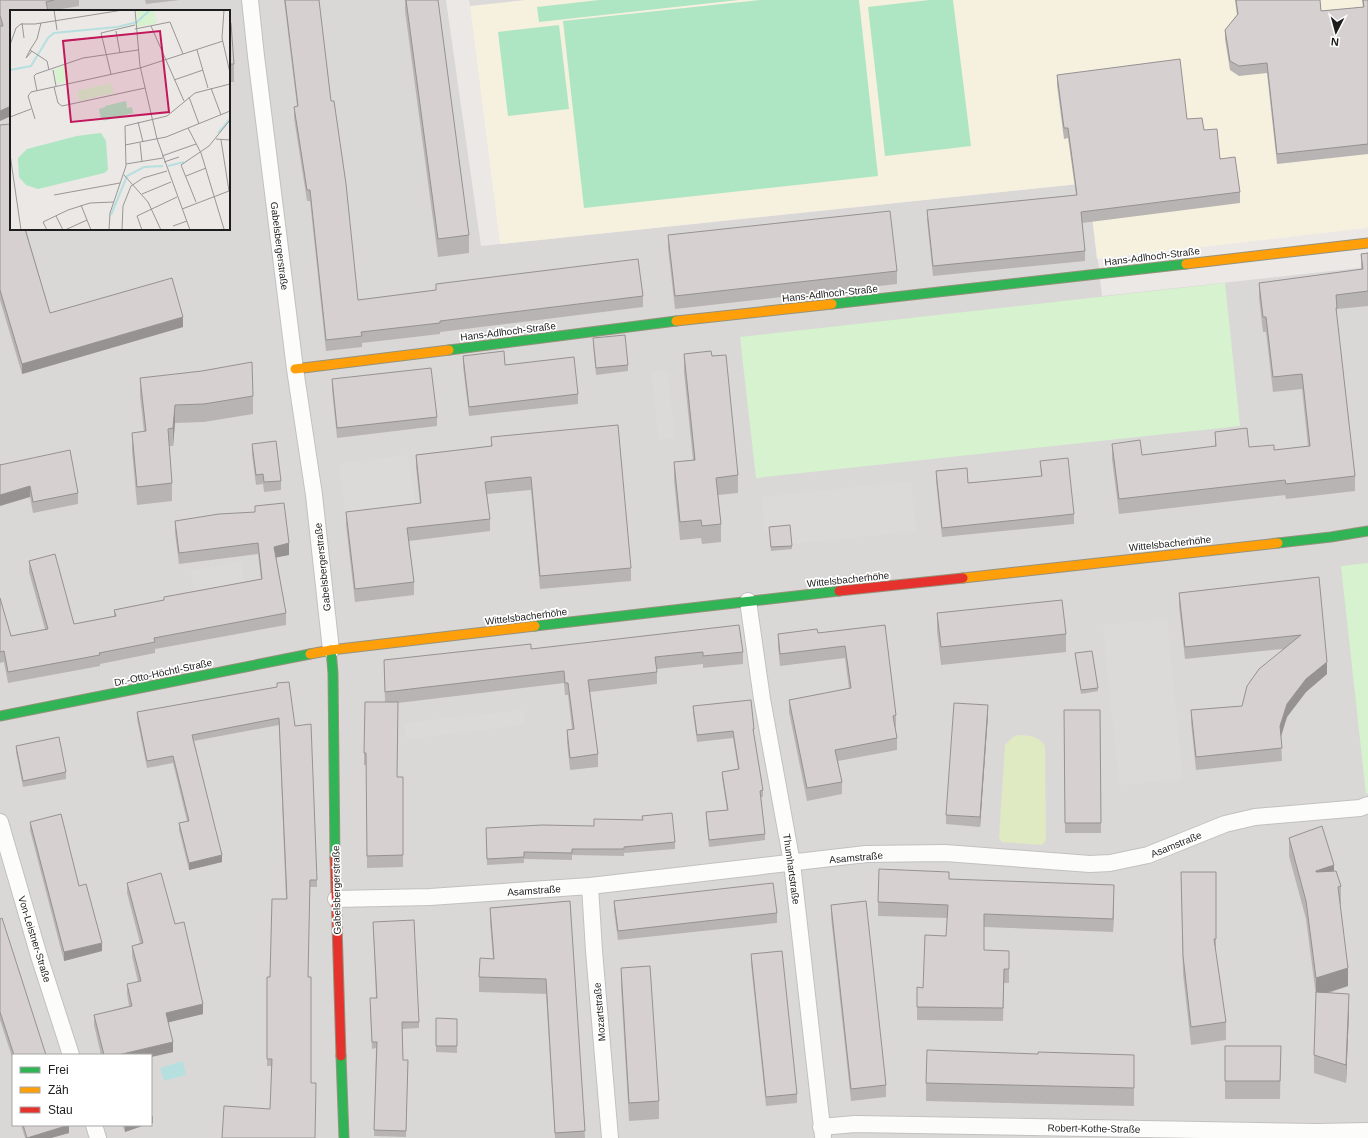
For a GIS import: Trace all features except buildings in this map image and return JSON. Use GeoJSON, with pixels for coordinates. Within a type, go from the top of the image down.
{"type":"FeatureCollection","features":[{"type":"Feature","properties":{"kind":"street","name":"Gabelsbergerstraße"},"geometry":{"type":"LineString","coordinates":[[250,0],[296,369],[314,495],[333,673],[336,899],[344,1138]]}},
{"type":"Feature","properties":{"kind":"street","name":"Hans-Adlhoch-Straße"},"geometry":{"type":"LineString","coordinates":[[296,369],[660,323],[1368,243]]}},
{"type":"Feature","properties":{"kind":"street","name":"Wittelsbacherhöhe"},"geometry":{"type":"LineString","coordinates":[[331,650],[1368,531]]}},
{"type":"Feature","properties":{"kind":"street","name":"Thumhartstraße"},"geometry":{"type":"LineString","coordinates":[[748,601],[762,698],[792,863],[822,1133]]}},
{"type":"Feature","properties":{"kind":"street","name":"Dr.-Otto-Höchtl-Straße"},"geometry":{"type":"LineString","coordinates":[[0,716],[331,650]]}},
{"type":"Feature","properties":{"kind":"street","name":"Asamstraße"},"geometry":{"type":"LineString","coordinates":[[336,899],[430,897],[590,886],[866,854],[945,852],[1090,864],[1110,863],[1148,855],[1225,824],[1241,820],[1360,808],[1368,805]]}},
{"type":"Feature","properties":{"kind":"street","name":"Von-Leistner-Straße"},"geometry":{"type":"LineString","coordinates":[[0,822],[39,956],[71,1054]]}},
{"type":"Feature","properties":{"kind":"street","name":"Mozartstraße"},"geometry":{"type":"LineString","coordinates":[[590,886],[610,1138]]}},
{"type":"Feature","properties":{"kind":"street","name":"Robert-Kothe-Straße"},"geometry":{"type":"LineString","coordinates":[[822,1133],[855,1124],[1367,1132]]}},
{"type":"Feature","properties":{"kind":"street"},"geometry":{"type":"LineString","coordinates":[[94,1126],[98,1138]]}},
{"type":"Feature","properties":{"kind":"shaded area"},"geometry":{"type":"Polygon","coordinates":[[[0,0],[446,0],[481,246],[1089,183],[1102,296],[1368,267],[1368,1138],[0,1138],[0,0]]]}},
{"type":"Feature","properties":{"kind":"shaded area"},"geometry":{"type":"Polygon","coordinates":[[[469,0],[525,0],[470,6],[469,0]]]}},
{"type":"Feature","properties":{"kind":"shaded area"},"geometry":{"type":"Polygon","coordinates":[[[525,0],[1368,0],[1368,228],[1097,259],[1088,183],[500,244],[470,6],[525,0]]]}},
{"type":"Feature","properties":{"kind":"shaded area"},"geometry":{"type":"Polygon","coordinates":[[[667,370],[675,438],[659,440],[651,372],[667,370]]]}},
{"type":"Feature","properties":{"kind":"shaded area"},"geometry":{"type":"Polygon","coordinates":[[[408,455],[415,509],[346,518],[339,464],[408,455]]]}},
{"type":"Feature","properties":{"kind":"shaded area"},"geometry":{"type":"Polygon","coordinates":[[[911,481],[916,531],[792,544],[792,549],[771,551],[769,531],[765,531],[762,497],[911,481]]]}},
{"type":"Feature","properties":{"kind":"shaded area"},"geometry":{"type":"Polygon","coordinates":[[[241,562],[245,584],[194,592],[191,570],[241,562]]]}},
{"type":"Feature","properties":{"kind":"shaded area"},"geometry":{"type":"Polygon","coordinates":[[[1167,619],[1183,779],[1119,785],[1103,625],[1167,619]]]}},
{"type":"Feature","properties":{"kind":"shaded area"},"geometry":{"type":"Polygon","coordinates":[[[524,710],[525,725],[406,739],[404,723],[524,710]]]}},
{"type":"Feature","properties":{"kind":"green space"},"geometry":{"type":"Polygon","coordinates":[[[599,0],[739,0],[539,22],[537,7],[599,0]]]}},
{"type":"Feature","properties":{"kind":"green space"},"geometry":{"type":"Polygon","coordinates":[[[760,0],[859,0],[878,176],[584,208],[563,21],[760,0]]]}},
{"type":"Feature","properties":{"kind":"green space"},"geometry":{"type":"Polygon","coordinates":[[[929,0],[953,0],[971,146],[885,156],[868,7],[929,0]]]}},
{"type":"Feature","properties":{"kind":"green space"},"geometry":{"type":"Polygon","coordinates":[[[559,25],[569,109],[508,116],[498,32],[559,25]]]}},
{"type":"Feature","properties":{"kind":"green space"},"geometry":{"type":"Polygon","coordinates":[[[1225,283],[1240,426],[756,478],[740,337],[1225,283]]]}},
{"type":"Feature","properties":{"kind":"green space"},"geometry":{"type":"Polygon","coordinates":[[[1368,563],[1368,793],[1366,794],[1341,566],[1368,563]]]}},
{"type":"Feature","properties":{"kind":"green space"},"geometry":{"type":"Polygon","coordinates":[[[1019,735],[1037,738],[1045,746],[1046,840],[1042,845],[1002,842],[999,838],[1005,745],[1013,737],[1019,735]]]}},
{"type":"Feature","properties":{"kind":"water"},"geometry":{"type":"Polygon","coordinates":[[[183,1061],[186,1075],[164,1081],[160,1068],[183,1061]]]}},
{"type":"Feature","properties":{"kind":"traffic: fast"},"geometry":{"type":"LineString","coordinates":[[832,304],[1186,264]]}},
{"type":"Feature","properties":{"kind":"traffic: fast"},"geometry":{"type":"LineString","coordinates":[[449,350],[676,321]]}},
{"type":"Feature","properties":{"kind":"traffic: fast"},"geometry":{"type":"LineString","coordinates":[[1278,543],[1368,531]]}},
{"type":"Feature","properties":{"kind":"traffic: fast"},"geometry":{"type":"LineString","coordinates":[[535,626],[839,591]]}},
{"type":"Feature","properties":{"kind":"traffic: fast"},"geometry":{"type":"LineString","coordinates":[[331,650],[333,673],[335,858]]}},
{"type":"Feature","properties":{"kind":"traffic: fast"},"geometry":{"type":"LineString","coordinates":[[0,716],[310,654]]}},
{"type":"Feature","properties":{"kind":"traffic: fast"},"geometry":{"type":"LineString","coordinates":[[341,1056],[344,1138]]}},
{"type":"Feature","properties":{"kind":"traffic: slow"},"geometry":{"type":"LineString","coordinates":[[1186,264],[1368,243]]}},
{"type":"Feature","properties":{"kind":"traffic: slow"},"geometry":{"type":"LineString","coordinates":[[676,321],[832,304]]}},
{"type":"Feature","properties":{"kind":"traffic: slow"},"geometry":{"type":"LineString","coordinates":[[295,369],[449,350]]}},
{"type":"Feature","properties":{"kind":"traffic: slow"},"geometry":{"type":"LineString","coordinates":[[963,578],[1278,543]]}},
{"type":"Feature","properties":{"kind":"traffic: slow"},"geometry":{"type":"LineString","coordinates":[[310,654],[331,650],[535,626]]}},
{"type":"Feature","properties":{"kind":"traffic: jam"},"geometry":{"type":"LineString","coordinates":[[839,591],[963,578]]}},
{"type":"Feature","properties":{"kind":"traffic: jam"},"geometry":{"type":"LineString","coordinates":[[335,858],[341,1056]]}}]}
